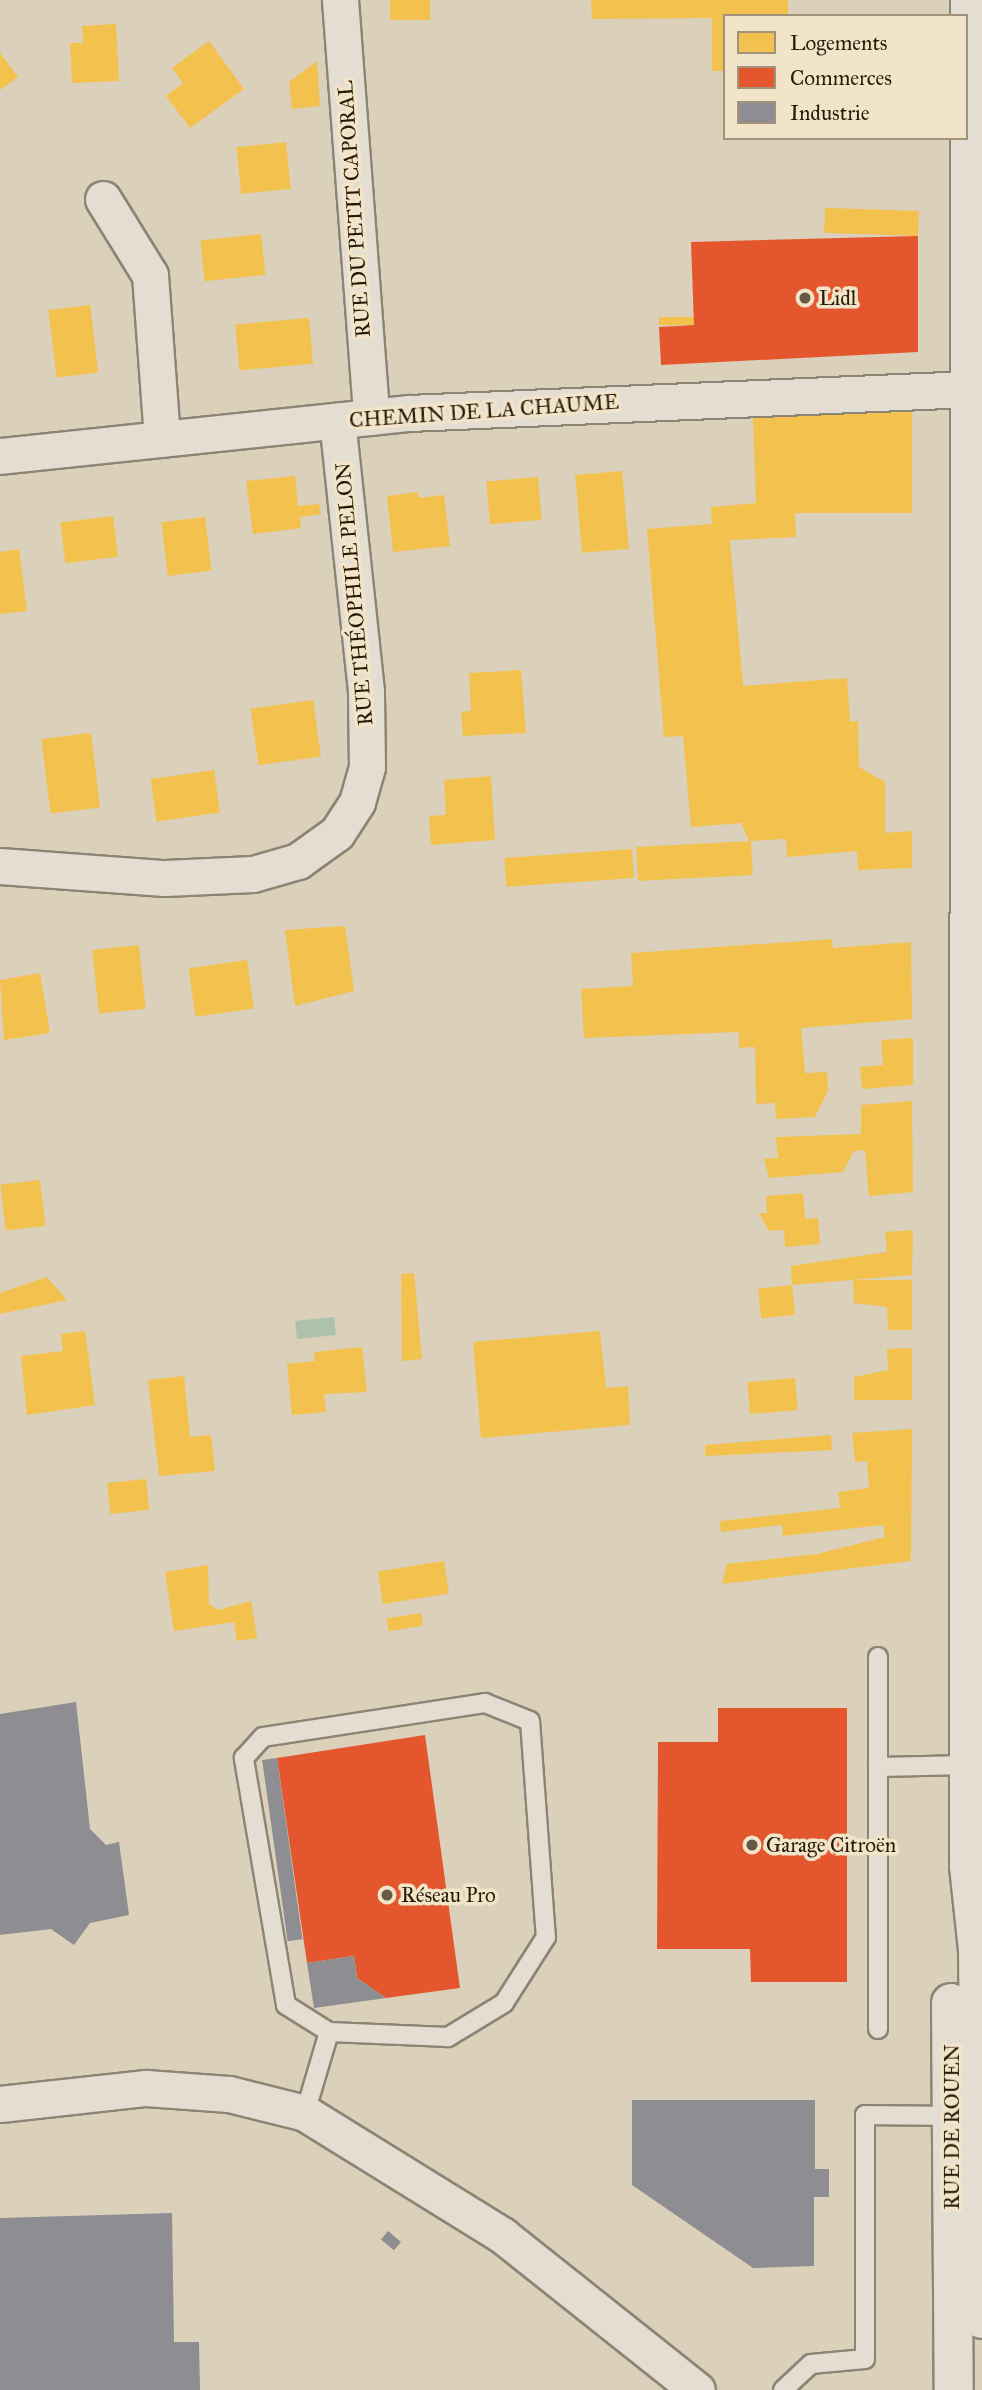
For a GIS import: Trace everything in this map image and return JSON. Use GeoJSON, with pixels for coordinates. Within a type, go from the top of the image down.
{"type":"FeatureCollection","features":[{"type":"Feature","properties":{"kind":"main road","name":"RUE DE ROUEN"},"geometry":{"type":"LineString","coordinates":[[970,0],[976,389],[976,1662],[969,1765],[969,1866],[951,1950],[982,2319]]}},
{"type":"Feature","properties":{"kind":"main road","name":"RUE DE ROUEN"},"geometry":{"type":"LineString","coordinates":[[954,2390],[964,2119]]}},
{"type":"Feature","properties":{"kind":"street","name":"RUE DU PETIT CAPORAL"},"geometry":{"type":"LineString","coordinates":[[340,0],[371,417]]}},
{"type":"Feature","properties":{"kind":"street"},"geometry":{"type":"LineString","coordinates":[[103,199],[150,275],[162,439]]}},
{"type":"Feature","properties":{"kind":"street","name":"CHEMIN DE LA CHAUME"},"geometry":{"type":"LineString","coordinates":[[0,456],[371,417],[894,387],[976,389]]}},
{"type":"Feature","properties":{"kind":"street","name":"RUE THÉOPHILE PELON"},"geometry":{"type":"LineString","coordinates":[[0,866],[165,878],[253,874],[298,860],[337,833],[357,802],[367,767],[366,691],[337,421]]}},
{"type":"Feature","properties":{"kind":"street"},"geometry":{"type":"LineString","coordinates":[[0,2104],[146,2088],[229,2094],[305,2113],[502,2235],[697,2390]]}},
{"type":"Feature","properties":{"kind":"lane"},"geometry":{"type":"LineString","coordinates":[[878,1657],[878,2029]]}},
{"type":"Feature","properties":{"kind":"lane"},"geometry":{"type":"LineString","coordinates":[[485,1703],[530,1721],[546,1937],[503,2003],[448,2037],[329,2032],[286,2005],[244,1758],[263,1737],[485,1703]]}},
{"type":"Feature","properties":{"kind":"lane"},"geometry":{"type":"LineString","coordinates":[[878,1767],[969,1765]]}},
{"type":"Feature","properties":{"kind":"lane"},"geometry":{"type":"LineString","coordinates":[[305,2113],[329,2032]]}},
{"type":"Feature","properties":{"kind":"lane"},"geometry":{"type":"LineString","coordinates":[[783,2390],[811,2364],[865,2359],[865,2115],[964,2119]]}},
{"type":"Feature","properties":{"kind":"shaded area"},"geometry":{"type":"Polygon","coordinates":[[[334,1317],[336,1335],[297,1339],[295,1321],[334,1317]]]}},
{"type":"Feature","properties":{"kind":"building: Logements"},"geometry":{"type":"Polygon","coordinates":[[[390,0],[430,0],[430,20],[390,20],[390,0]]]}},
{"type":"Feature","properties":{"kind":"building: Logements"},"geometry":{"type":"Polygon","coordinates":[[[591,0],[788,0],[788,14],[723,14],[723,71],[712,71],[712,18],[592,19],[591,0]]]}},
{"type":"Feature","properties":{"kind":"building: Logements"},"geometry":{"type":"Polygon","coordinates":[[[116,24],[119,81],[72,83],[70,43],[83,43],[82,26],[116,24]]]}},
{"type":"Feature","properties":{"kind":"building: Logements"},"geometry":{"type":"Polygon","coordinates":[[[209,41],[244,89],[190,128],[166,96],[183,83],[172,68],[209,41]]]}},
{"type":"Feature","properties":{"kind":"building: Logements"},"geometry":{"type":"Polygon","coordinates":[[[0,53],[18,77],[0,90],[0,53]]]}},
{"type":"Feature","properties":{"kind":"building: Logements"},"geometry":{"type":"Polygon","coordinates":[[[317,61],[320,106],[292,109],[289,82],[317,61]]]}},
{"type":"Feature","properties":{"kind":"building: Logements"},"geometry":{"type":"Polygon","coordinates":[[[286,142],[291,189],[241,194],[236,147],[286,142]]]}},
{"type":"Feature","properties":{"kind":"building: Logements"},"geometry":{"type":"Polygon","coordinates":[[[825,208],[919,211],[918,236],[824,233],[825,208]]]}},
{"type":"Feature","properties":{"kind":"building: Logements"},"geometry":{"type":"Polygon","coordinates":[[[261,234],[265,275],[205,281],[200,240],[261,234]]]}},
{"type":"Feature","properties":{"kind":"building: Logements"},"geometry":{"type":"Polygon","coordinates":[[[90,305],[98,372],[57,378],[48,310],[90,305]]]}},
{"type":"Feature","properties":{"kind":"building: Logements"},"geometry":{"type":"Polygon","coordinates":[[[659,317],[694,317],[694,325],[659,325],[659,317]]]}},
{"type":"Feature","properties":{"kind":"building: Logements"},"geometry":{"type":"Polygon","coordinates":[[[309,318],[313,364],[239,370],[235,324],[309,318]]]}},
{"type":"Feature","properties":{"kind":"building: Logements"},"geometry":{"type":"Polygon","coordinates":[[[912,411],[912,513],[795,513],[796,537],[730,540],[743,686],[847,678],[850,722],[858,721],[859,767],[885,782],[885,833],[912,831],[912,868],[858,870],[857,851],[787,857],[786,839],[749,841],[741,823],[691,827],[683,736],[664,737],[647,529],[712,524],[711,507],[756,503],[753,418],[912,411]]]}},
{"type":"Feature","properties":{"kind":"building: Logements"},"geometry":{"type":"Polygon","coordinates":[[[622,471],[629,549],[582,553],[575,475],[622,471]]]}},
{"type":"Feature","properties":{"kind":"building: Logements"},"geometry":{"type":"Polygon","coordinates":[[[295,476],[298,506],[319,504],[321,514],[300,517],[301,528],[253,534],[246,481],[295,476]]]}},
{"type":"Feature","properties":{"kind":"building: Logements"},"geometry":{"type":"Polygon","coordinates":[[[538,477],[542,520],[490,524],[486,482],[538,477]]]}},
{"type":"Feature","properties":{"kind":"building: Logements"},"geometry":{"type":"Polygon","coordinates":[[[418,492],[419,498],[444,495],[450,546],[393,552],[387,496],[418,492]]]}},
{"type":"Feature","properties":{"kind":"building: Logements"},"geometry":{"type":"Polygon","coordinates":[[[113,516],[118,557],[65,563],[60,522],[113,516]]]}},
{"type":"Feature","properties":{"kind":"building: Logements"},"geometry":{"type":"Polygon","coordinates":[[[205,517],[212,571],[168,576],[161,522],[205,517]]]}},
{"type":"Feature","properties":{"kind":"building: Logements"},"geometry":{"type":"Polygon","coordinates":[[[19,549],[27,611],[0,614],[0,552],[19,549]]]}},
{"type":"Feature","properties":{"kind":"building: Logements"},"geometry":{"type":"Polygon","coordinates":[[[521,670],[526,733],[463,736],[461,712],[471,711],[469,673],[521,670]]]}},
{"type":"Feature","properties":{"kind":"building: Logements"},"geometry":{"type":"Polygon","coordinates":[[[313,700],[321,756],[259,765],[251,709],[313,700]]]}},
{"type":"Feature","properties":{"kind":"building: Logements"},"geometry":{"type":"Polygon","coordinates":[[[91,733],[100,807],[51,814],[41,739],[91,733]]]}},
{"type":"Feature","properties":{"kind":"building: Logements"},"geometry":{"type":"Polygon","coordinates":[[[214,770],[220,813],[157,821],[151,779],[214,770]]]}},
{"type":"Feature","properties":{"kind":"building: Logements"},"geometry":{"type":"Polygon","coordinates":[[[491,776],[495,840],[431,845],[429,816],[446,815],[444,780],[491,776]]]}},
{"type":"Feature","properties":{"kind":"building: Logements"},"geometry":{"type":"Polygon","coordinates":[[[751,841],[753,875],[638,881],[636,847],[751,841]]]}},
{"type":"Feature","properties":{"kind":"building: Logements"},"geometry":{"type":"Polygon","coordinates":[[[632,849],[634,878],[506,887],[504,858],[632,849]]]}},
{"type":"Feature","properties":{"kind":"building: Logements"},"geometry":{"type":"Polygon","coordinates":[[[345,926],[354,991],[295,1006],[285,930],[345,926]]]}},
{"type":"Feature","properties":{"kind":"building: Logements"},"geometry":{"type":"Polygon","coordinates":[[[832,939],[833,948],[911,942],[912,1019],[801,1028],[805,1073],[827,1072],[828,1091],[815,1117],[776,1119],[775,1103],[756,1104],[755,1047],[739,1048],[739,1032],[584,1038],[581,989],[633,986],[631,953],[832,939]]]}},
{"type":"Feature","properties":{"kind":"building: Logements"},"geometry":{"type":"Polygon","coordinates":[[[139,945],[146,1009],[99,1014],[92,950],[139,945]]]}},
{"type":"Feature","properties":{"kind":"building: Logements"},"geometry":{"type":"Polygon","coordinates":[[[247,960],[254,1009],[195,1017],[189,968],[247,960]]]}},
{"type":"Feature","properties":{"kind":"building: Logements"},"geometry":{"type":"Polygon","coordinates":[[[40,973],[50,1033],[4,1040],[0,980],[40,973]]]}},
{"type":"Feature","properties":{"kind":"building: Logements"},"geometry":{"type":"Polygon","coordinates":[[[913,1038],[913,1085],[862,1089],[860,1067],[883,1065],[881,1040],[913,1038]]]}},
{"type":"Feature","properties":{"kind":"building: Logements"},"geometry":{"type":"Polygon","coordinates":[[[912,1101],[913,1192],[869,1196],[865,1150],[854,1151],[843,1172],[769,1178],[764,1159],[778,1158],[776,1137],[861,1134],[861,1105],[912,1101]]]}},
{"type":"Feature","properties":{"kind":"building: Logements"},"geometry":{"type":"Polygon","coordinates":[[[40,1180],[46,1226],[6,1231],[0,1185],[40,1180]]]}},
{"type":"Feature","properties":{"kind":"building: Logements"},"geometry":{"type":"Polygon","coordinates":[[[803,1193],[805,1219],[818,1218],[820,1244],[785,1247],[784,1230],[769,1231],[759,1213],[767,1213],[766,1196],[803,1193]]]}},
{"type":"Feature","properties":{"kind":"building: Logements"},"geometry":{"type":"Polygon","coordinates":[[[913,1230],[912,1275],[792,1285],[791,1266],[887,1252],[885,1232],[913,1230]]]}},
{"type":"Feature","properties":{"kind":"building: Logements"},"geometry":{"type":"Polygon","coordinates":[[[414,1273],[422,1359],[402,1361],[401,1274],[414,1273]]]}},
{"type":"Feature","properties":{"kind":"building: Logements"},"geometry":{"type":"Polygon","coordinates":[[[47,1277],[67,1300],[0,1314],[0,1293],[47,1277]]]}},
{"type":"Feature","properties":{"kind":"building: Logements"},"geometry":{"type":"Polygon","coordinates":[[[853,1280],[912,1280],[912,1330],[888,1330],[887,1307],[854,1303],[853,1280]]]}},
{"type":"Feature","properties":{"kind":"building: Logements"},"geometry":{"type":"Polygon","coordinates":[[[792,1285],[795,1315],[761,1318],[758,1289],[792,1285]]]}},
{"type":"Feature","properties":{"kind":"building: Logements"},"geometry":{"type":"Polygon","coordinates":[[[85,1331],[95,1405],[27,1415],[21,1356],[63,1351],[61,1334],[85,1331]]]}},
{"type":"Feature","properties":{"kind":"building: Logements"},"geometry":{"type":"Polygon","coordinates":[[[600,1331],[606,1388],[628,1386],[630,1425],[481,1438],[473,1342],[600,1331]]]}},
{"type":"Feature","properties":{"kind":"building: Logements"},"geometry":{"type":"Polygon","coordinates":[[[362,1347],[367,1392],[324,1394],[326,1412],[292,1415],[287,1364],[315,1361],[314,1352],[362,1347]]]}},
{"type":"Feature","properties":{"kind":"building: Logements"},"geometry":{"type":"Polygon","coordinates":[[[912,1348],[912,1400],[854,1400],[854,1377],[888,1370],[887,1349],[912,1348]]]}},
{"type":"Feature","properties":{"kind":"building: Logements"},"geometry":{"type":"Polygon","coordinates":[[[184,1376],[190,1437],[211,1435],[215,1471],[159,1476],[148,1380],[184,1376]]]}},
{"type":"Feature","properties":{"kind":"building: Logements"},"geometry":{"type":"Polygon","coordinates":[[[795,1378],[798,1410],[750,1414],[747,1382],[795,1378]]]}},
{"type":"Feature","properties":{"kind":"building: Logements"},"geometry":{"type":"Polygon","coordinates":[[[912,1429],[911,1561],[722,1584],[727,1564],[817,1554],[885,1537],[883,1525],[783,1536],[782,1525],[721,1532],[720,1521],[840,1508],[838,1492],[869,1488],[867,1461],[855,1462],[852,1433],[912,1429]]]}},
{"type":"Feature","properties":{"kind":"building: Logements"},"geometry":{"type":"Polygon","coordinates":[[[831,1435],[832,1450],[705,1456],[705,1445],[831,1435]]]}},
{"type":"Feature","properties":{"kind":"building: Logements"},"geometry":{"type":"Polygon","coordinates":[[[146,1479],[149,1510],[110,1514],[107,1483],[146,1479]]]}},
{"type":"Feature","properties":{"kind":"building: Logements"},"geometry":{"type":"Polygon","coordinates":[[[444,1561],[449,1594],[383,1604],[378,1571],[444,1561]]]}},
{"type":"Feature","properties":{"kind":"building: Logements"},"geometry":{"type":"Polygon","coordinates":[[[208,1565],[209,1604],[218,1610],[251,1601],[257,1638],[237,1641],[234,1622],[174,1631],[165,1572],[208,1565]]]}},
{"type":"Feature","properties":{"kind":"building: Logements"},"geometry":{"type":"Polygon","coordinates":[[[421,1613],[423,1626],[388,1631],[386,1618],[421,1613]]]}},
{"type":"Feature","properties":{"kind":"building: Commerces"},"geometry":{"type":"Polygon","coordinates":[[[918,236],[918,352],[661,365],[659,327],[694,325],[691,242],[918,236]]]}},
{"type":"Feature","properties":{"kind":"building: Commerces","name":"Garage Citroën"},"geometry":{"type":"Polygon","coordinates":[[[718,1708],[847,1708],[847,1982],[751,1982],[750,1949],[657,1949],[658,1742],[718,1742],[718,1708]]]}},
{"type":"Feature","properties":{"kind":"building: Commerces"},"geometry":{"type":"Polygon","coordinates":[[[425,1735],[460,1988],[386,1998],[357,1978],[354,1956],[307,1963],[277,1758],[425,1735]]]}},
{"type":"Feature","properties":{"kind":"building: Industrie"},"geometry":{"type":"Polygon","coordinates":[[[76,1702],[90,1829],[106,1845],[119,1842],[129,1915],[90,1923],[74,1945],[51,1929],[0,1935],[0,1714],[76,1702]]]}},
{"type":"Feature","properties":{"kind":"building: Industrie"},"geometry":{"type":"Polygon","coordinates":[[[277,1758],[302,1939],[288,1941],[262,1760],[277,1758]]]}},
{"type":"Feature","properties":{"kind":"building: Industrie"},"geometry":{"type":"Polygon","coordinates":[[[354,1956],[357,1978],[386,1998],[314,2008],[307,1963],[354,1956]]]}},
{"type":"Feature","properties":{"kind":"building: Industrie"},"geometry":{"type":"Polygon","coordinates":[[[632,2100],[815,2100],[815,2169],[829,2169],[829,2197],[814,2197],[814,2266],[753,2268],[632,2185],[632,2100]]]}},
{"type":"Feature","properties":{"kind":"building: Industrie"},"geometry":{"type":"Polygon","coordinates":[[[172,2213],[174,2342],[199,2342],[200,2390],[0,2390],[0,2218],[172,2213]]]}},
{"type":"Feature","properties":{"kind":"building: Industrie"},"geometry":{"type":"Polygon","coordinates":[[[388,2231],[401,2242],[394,2250],[381,2239],[388,2231]]]}},
{"type":"Feature","properties":{"kind":"place","name":"Lidl"},"geometry":{"type":"Point","coordinates":[805,298]}},
{"type":"Feature","properties":{"kind":"place","name":"Garage Citroën"},"geometry":{"type":"Point","coordinates":[752,1845]}},
{"type":"Feature","properties":{"kind":"place","name":"Réseau Pro"},"geometry":{"type":"Point","coordinates":[387,1895]}}]}
